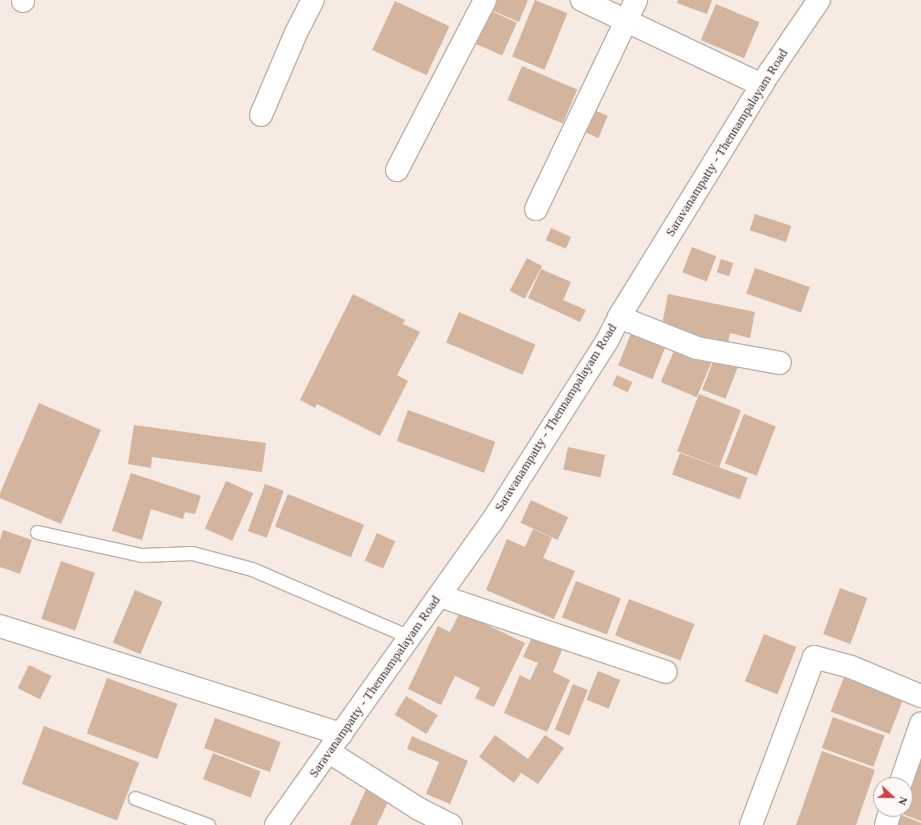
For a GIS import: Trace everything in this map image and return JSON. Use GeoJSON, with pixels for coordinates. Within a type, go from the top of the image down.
{"type":"FeatureCollection","features":[{"type":"Feature","properties":{"kind":"street"},"geometry":{"type":"LineString","coordinates":[[261,115],[296,33],[314,0]]}},
{"type":"Feature","properties":{"kind":"street"},"geometry":{"type":"LineString","coordinates":[[397,170],[485,0]]}},
{"type":"Feature","properties":{"kind":"street"},"geometry":{"type":"LineString","coordinates":[[582,0],[762,85]]}},
{"type":"Feature","properties":{"kind":"street"},"geometry":{"type":"LineString","coordinates":[[536,209],[636,0]]}},
{"type":"Feature","properties":{"kind":"street","name":"Saravanampatty - Thennampalayam Road"},"geometry":{"type":"LineString","coordinates":[[276,825],[495,517],[607,341],[619,317],[762,85],[819,0]]}},
{"type":"Feature","properties":{"kind":"street"},"geometry":{"type":"LineString","coordinates":[[619,317],[697,348],[780,363]]}},
{"type":"Feature","properties":{"kind":"street"},"geometry":{"type":"LineString","coordinates":[[440,596],[666,672]]}},
{"type":"Feature","properties":{"kind":"street"},"geometry":{"type":"LineString","coordinates":[[0,626],[342,734]]}},
{"type":"Feature","properties":{"kind":"street"},"geometry":{"type":"LineString","coordinates":[[751,825],[814,656],[851,668],[921,696]]}},
{"type":"Feature","properties":{"kind":"street"},"geometry":{"type":"LineString","coordinates":[[903,777],[921,724]]}},
{"type":"Feature","properties":{"kind":"street"},"geometry":{"type":"LineString","coordinates":[[329,752],[419,809],[450,825]]}},
{"type":"Feature","properties":{"kind":"lane"},"geometry":{"type":"LineString","coordinates":[[37,532],[142,555],[192,553],[252,569],[410,637]]}},
{"type":"Feature","properties":{"kind":"lane"},"geometry":{"type":"LineString","coordinates":[[135,798],[208,825]]}},
{"type":"Feature","properties":{"kind":"building"},"geometry":{"type":"Polygon","coordinates":[[[489,0],[528,0],[519,22],[486,8],[489,0]]]}},
{"type":"Feature","properties":{"kind":"building"},"geometry":{"type":"Polygon","coordinates":[[[535,0],[567,13],[545,70],[512,57],[535,0]]]}},
{"type":"Feature","properties":{"kind":"building"},"geometry":{"type":"Polygon","coordinates":[[[678,0],[712,0],[707,14],[677,3],[678,0]]]}},
{"type":"Feature","properties":{"kind":"building"},"geometry":{"type":"Polygon","coordinates":[[[395,1],[449,26],[427,75],[372,50],[395,1]]]}},
{"type":"Feature","properties":{"kind":"building"},"geometry":{"type":"Polygon","coordinates":[[[716,4],[759,22],[744,58],[701,40],[716,4]]]}},
{"type":"Feature","properties":{"kind":"building"},"geometry":{"type":"Polygon","coordinates":[[[484,8],[517,23],[502,56],[469,41],[484,8]]]}},
{"type":"Feature","properties":{"kind":"building"},"geometry":{"type":"Polygon","coordinates":[[[522,66],[577,89],[563,124],[508,100],[522,66]]]}},
{"type":"Feature","properties":{"kind":"building"},"geometry":{"type":"Polygon","coordinates":[[[594,110],[608,116],[598,138],[585,132],[594,110]]]}},
{"type":"Feature","properties":{"kind":"building"},"geometry":{"type":"Polygon","coordinates":[[[755,214],[791,226],[786,242],[750,230],[755,214]]]}},
{"type":"Feature","properties":{"kind":"building"},"geometry":{"type":"Polygon","coordinates":[[[551,228],[571,237],[566,249],[546,240],[551,228]]]}},
{"type":"Feature","properties":{"kind":"building"},"geometry":{"type":"Polygon","coordinates":[[[692,247],[716,256],[707,282],[682,272],[692,247]]]}},
{"type":"Feature","properties":{"kind":"building"},"geometry":{"type":"Polygon","coordinates":[[[527,258],[542,266],[525,299],[510,291],[527,258]]]}},
{"type":"Feature","properties":{"kind":"building"},"geometry":{"type":"Polygon","coordinates":[[[721,259],[733,263],[729,276],[717,272],[721,259]]]}},
{"type":"Feature","properties":{"kind":"building"},"geometry":{"type":"Polygon","coordinates":[[[755,268],[810,287],[801,312],[746,294],[755,268]]]}},
{"type":"Feature","properties":{"kind":"building"},"geometry":{"type":"Polygon","coordinates":[[[541,269],[571,282],[563,300],[586,310],[580,322],[528,298],[541,269]]]}},
{"type":"Feature","properties":{"kind":"building"},"geometry":{"type":"Polygon","coordinates":[[[353,294],[405,320],[403,324],[420,332],[397,375],[408,381],[380,436],[317,404],[315,408],[300,400],[353,294]]]}},
{"type":"Feature","properties":{"kind":"building"},"geometry":{"type":"Polygon","coordinates":[[[668,294],[755,312],[750,338],[730,333],[727,347],[684,338],[685,330],[662,325],[668,294]]]}},
{"type":"Feature","properties":{"kind":"building"},"geometry":{"type":"Polygon","coordinates":[[[459,312],[535,344],[523,375],[446,342],[459,312]]]}},
{"type":"Feature","properties":{"kind":"building"},"geometry":{"type":"Polygon","coordinates":[[[632,331],[666,345],[652,379],[618,365],[632,331]]]}},
{"type":"Feature","properties":{"kind":"building"},"geometry":{"type":"Polygon","coordinates":[[[676,346],[712,361],[697,397],[661,382],[676,346]]]}},
{"type":"Feature","properties":{"kind":"building"},"geometry":{"type":"Polygon","coordinates":[[[714,359],[737,368],[726,399],[702,390],[714,359]]]}},
{"type":"Feature","properties":{"kind":"building"},"geometry":{"type":"Polygon","coordinates":[[[617,375],[632,382],[628,392],[612,385],[617,375]]]}},
{"type":"Feature","properties":{"kind":"building"},"geometry":{"type":"Polygon","coordinates":[[[699,394],[741,410],[719,467],[677,451],[699,394]]]}},
{"type":"Feature","properties":{"kind":"building"},"geometry":{"type":"Polygon","coordinates":[[[39,403],[101,430],[61,524],[0,498],[0,493],[39,403]]]}},
{"type":"Feature","properties":{"kind":"building"},"geometry":{"type":"Polygon","coordinates":[[[408,410],[495,442],[484,473],[397,441],[408,410]]]}},
{"type":"Feature","properties":{"kind":"building"},"geometry":{"type":"Polygon","coordinates":[[[744,414],[776,426],[757,476],[725,463],[744,414]]]}},
{"type":"Feature","properties":{"kind":"building"},"geometry":{"type":"Polygon","coordinates":[[[134,425],[266,443],[262,472],[152,457],[151,468],[128,464],[134,425]]]}},
{"type":"Feature","properties":{"kind":"building"},"geometry":{"type":"Polygon","coordinates":[[[568,447],[605,455],[600,477],[563,469],[568,447]]]}},
{"type":"Feature","properties":{"kind":"building"},"geometry":{"type":"Polygon","coordinates":[[[680,453],[748,478],[740,499],[672,475],[680,453]]]}},
{"type":"Feature","properties":{"kind":"building"},"geometry":{"type":"Polygon","coordinates":[[[131,473],[201,496],[195,514],[185,512],[183,519],[151,509],[142,540],[112,531],[131,473]]]}},
{"type":"Feature","properties":{"kind":"building"},"geometry":{"type":"Polygon","coordinates":[[[226,481],[253,493],[232,541],[205,529],[226,481]]]}},
{"type":"Feature","properties":{"kind":"building"},"geometry":{"type":"Polygon","coordinates":[[[265,484],[284,491],[267,538],[248,531],[265,484]]]}},
{"type":"Feature","properties":{"kind":"building"},"geometry":{"type":"Polygon","coordinates":[[[288,494],[364,525],[351,557],[275,526],[288,494]]]}},
{"type":"Feature","properties":{"kind":"building"},"geometry":{"type":"Polygon","coordinates":[[[531,500],[568,517],[558,540],[520,523],[531,500]]]}},
{"type":"Feature","properties":{"kind":"building"},"geometry":{"type":"Polygon","coordinates":[[[533,529],[552,538],[543,558],[575,571],[554,619],[486,590],[507,539],[525,547],[533,529]]]}},
{"type":"Feature","properties":{"kind":"building"},"geometry":{"type":"Polygon","coordinates":[[[3,530],[32,540],[20,574],[0,567],[0,540],[3,530]]]}},
{"type":"Feature","properties":{"kind":"building"},"geometry":{"type":"Polygon","coordinates":[[[377,533],[395,541],[383,569],[365,560],[377,533]]]}},
{"type":"Feature","properties":{"kind":"building"},"geometry":{"type":"Polygon","coordinates":[[[61,561],[95,573],[75,630],[41,619],[61,561]]]}},
{"type":"Feature","properties":{"kind":"building"},"geometry":{"type":"Polygon","coordinates":[[[576,581],[621,598],[607,635],[562,617],[576,581]]]}},
{"type":"Feature","properties":{"kind":"building"},"geometry":{"type":"Polygon","coordinates":[[[840,588],[867,598],[850,644],[823,634],[840,588]]]}},
{"type":"Feature","properties":{"kind":"building"},"geometry":{"type":"Polygon","coordinates":[[[135,590],[163,602],[140,654],[113,642],[135,590]]]}},
{"type":"Feature","properties":{"kind":"building"},"geometry":{"type":"Polygon","coordinates":[[[629,599],[694,624],[680,660],[615,635],[629,599]]]}},
{"type":"Feature","properties":{"kind":"building"},"geometry":{"type":"Polygon","coordinates":[[[460,612],[525,643],[494,707],[475,698],[480,688],[455,676],[441,705],[408,689],[438,626],[450,632],[460,612]]]}},
{"type":"Feature","properties":{"kind":"building"},"geometry":{"type":"Polygon","coordinates":[[[764,634],[796,647],[777,694],[745,681],[764,634]]]}},
{"type":"Feature","properties":{"kind":"building"},"geometry":{"type":"Polygon","coordinates":[[[532,637],[562,650],[553,672],[570,680],[547,732],[504,713],[520,675],[530,680],[538,663],[523,657],[532,637]]]}},
{"type":"Feature","properties":{"kind":"building"},"geometry":{"type":"Polygon","coordinates":[[[29,665],[51,676],[40,699],[18,688],[29,665]]]}},
{"type":"Feature","properties":{"kind":"building"},"geometry":{"type":"Polygon","coordinates":[[[598,671],[620,680],[609,709],[586,700],[598,671]]]}},
{"type":"Feature","properties":{"kind":"building"},"geometry":{"type":"Polygon","coordinates":[[[844,677],[903,700],[890,734],[831,712],[844,677]]]}},
{"type":"Feature","properties":{"kind":"building"},"geometry":{"type":"Polygon","coordinates":[[[107,678],[177,704],[157,759],[87,733],[107,678]]]}},
{"type":"Feature","properties":{"kind":"building"},"geometry":{"type":"Polygon","coordinates":[[[573,684],[588,690],[569,735],[555,729],[573,684]]]}},
{"type":"Feature","properties":{"kind":"building"},"geometry":{"type":"Polygon","coordinates":[[[406,696],[438,715],[426,734],[395,715],[406,696]]]}},
{"type":"Feature","properties":{"kind":"building"},"geometry":{"type":"Polygon","coordinates":[[[833,717],[885,736],[873,767],[822,748],[833,717]]]}},
{"type":"Feature","properties":{"kind":"building"},"geometry":{"type":"Polygon","coordinates":[[[215,718],[281,742],[270,772],[204,748],[215,718]]]}},
{"type":"Feature","properties":{"kind":"building"},"geometry":{"type":"Polygon","coordinates":[[[44,726],[139,763],[117,820],[22,784],[44,726]]]}},
{"type":"Feature","properties":{"kind":"building"},"geometry":{"type":"Polygon","coordinates":[[[495,735],[528,759],[545,735],[564,748],[538,784],[521,773],[514,783],[479,757],[495,735]]]}},
{"type":"Feature","properties":{"kind":"building"},"geometry":{"type":"Polygon","coordinates":[[[412,736],[468,761],[450,804],[426,794],[439,762],[407,749],[412,736]]]}},
{"type":"Feature","properties":{"kind":"building"},"geometry":{"type":"Polygon","coordinates":[[[921,748],[921,821],[910,817],[913,817],[913,777],[910,777],[921,748]]]}},
{"type":"Feature","properties":{"kind":"building"},"geometry":{"type":"Polygon","coordinates":[[[822,751],[875,770],[856,825],[796,825],[822,751]]]}},
{"type":"Feature","properties":{"kind":"building"},"geometry":{"type":"Polygon","coordinates":[[[213,753],[261,771],[251,797],[203,779],[213,753]]]}},
{"type":"Feature","properties":{"kind":"building"},"geometry":{"type":"Polygon","coordinates":[[[367,787],[390,798],[377,825],[350,825],[367,787]]]}},
{"type":"Feature","properties":{"kind":"building"},"geometry":{"type":"Polygon","coordinates":[[[898,817],[906,817],[921,823],[921,825],[894,825],[898,817]]]}}]}
